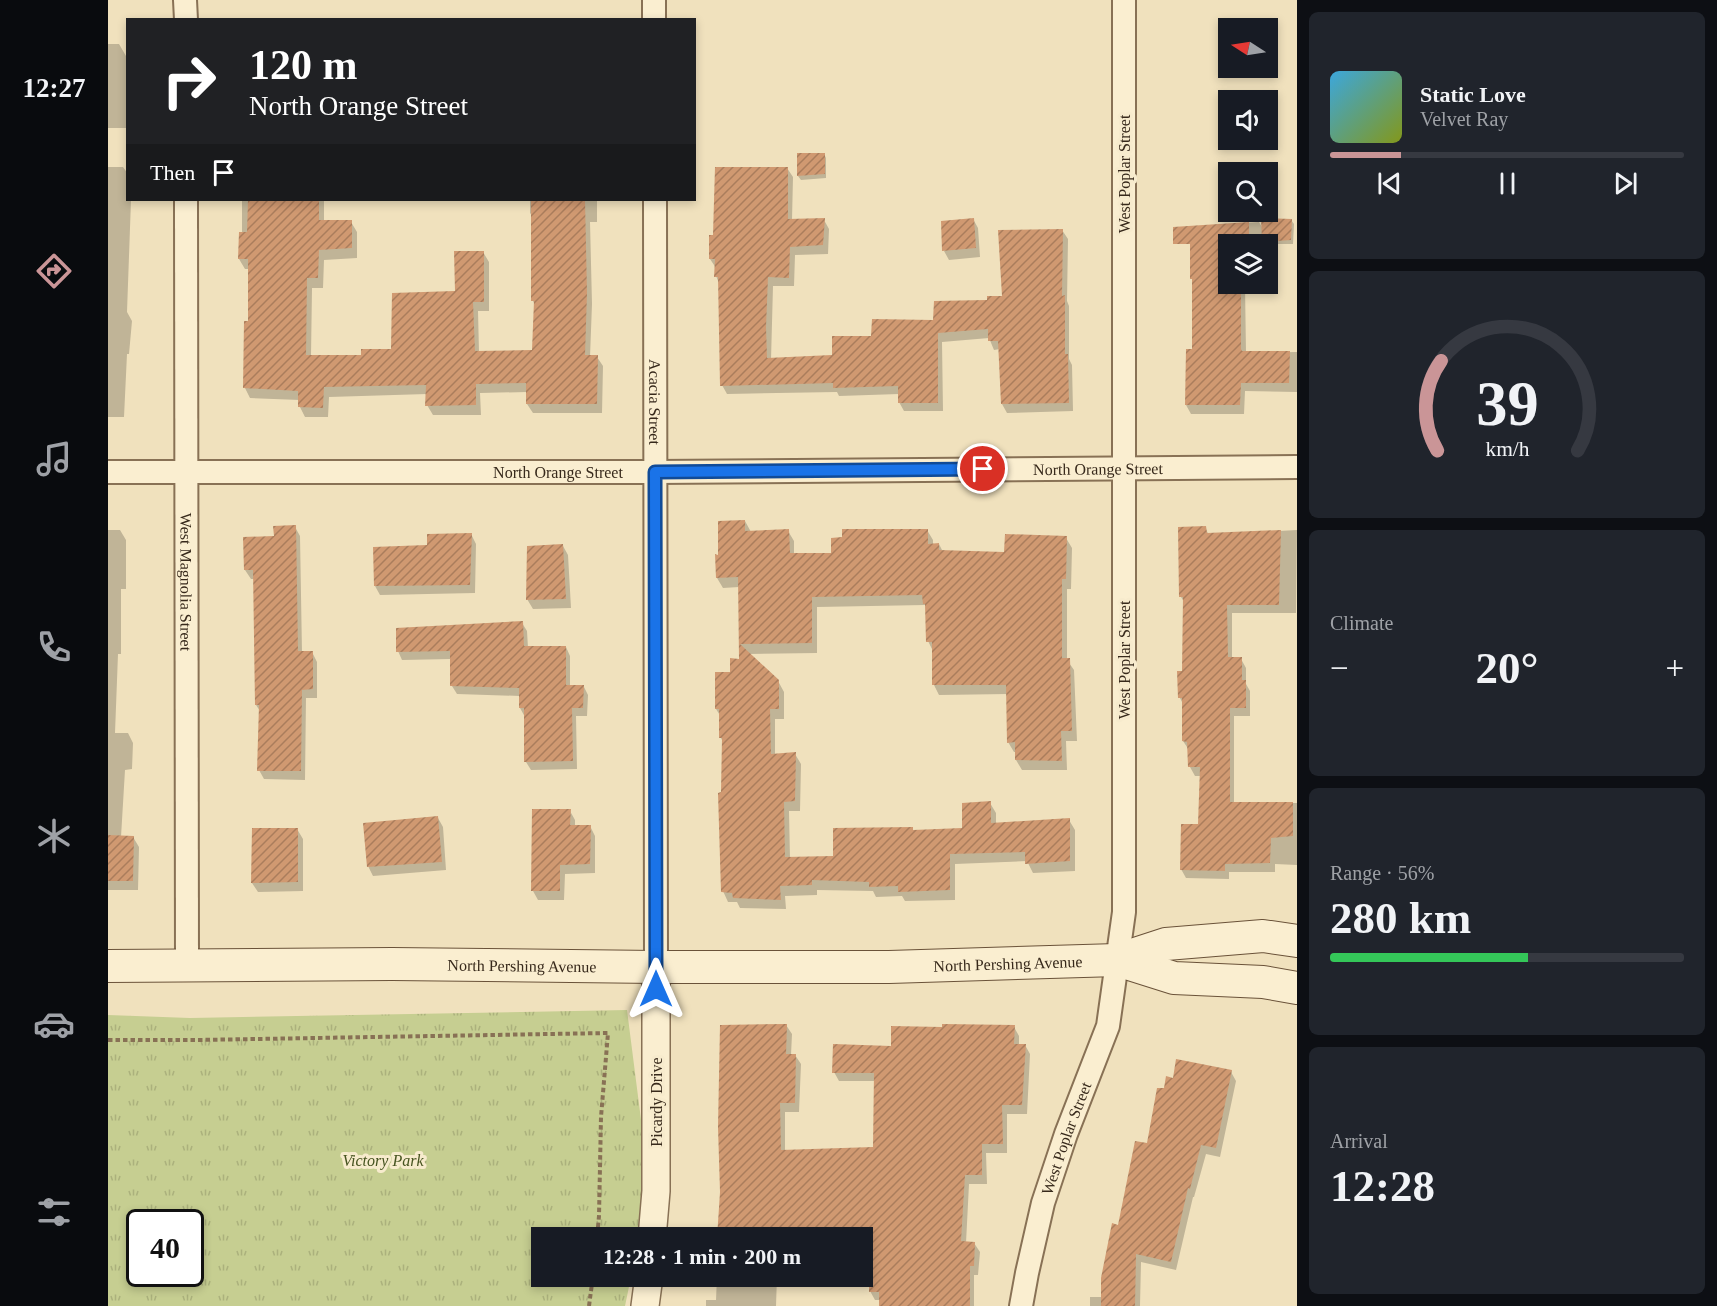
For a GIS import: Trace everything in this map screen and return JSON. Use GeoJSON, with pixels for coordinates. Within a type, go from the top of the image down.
{"type":"FeatureCollection","features":[{"type":"Feature","properties":{"kind":"main road"},"geometry":{"type":"LineString","coordinates":[[1263,936],[1297,925]]}},
{"type":"Feature","properties":{"kind":"main road","name":"North Pershing Avenue"},"geometry":{"type":"LineString","coordinates":[[108,966],[392,964],[656,967],[889,966],[1117,960],[1166,944],[1263,936],[1297,940]]}},
{"type":"Feature","properties":{"kind":"main road","name":"North Pershing Avenue"},"geometry":{"type":"LineString","coordinates":[[1117,960],[1174,978],[1263,982],[1297,988]]}},
{"type":"Feature","properties":{"kind":"street"},"geometry":{"type":"LineString","coordinates":[[186,0],[186,18]]}},
{"type":"Feature","properties":{"kind":"street"},"geometry":{"type":"LineString","coordinates":[[654,0],[654,18]]}},
{"type":"Feature","properties":{"kind":"street","name":"West Poplar Street"},"geometry":{"type":"LineString","coordinates":[[1021,1306],[1043,1203],[1066,1134],[1108,1026],[1124,912],[1124,0]]}},
{"type":"Feature","properties":{"kind":"street","name":"West Magnolia Street"},"geometry":{"type":"LineString","coordinates":[[186,201],[187,966]]}},
{"type":"Feature","properties":{"kind":"street","name":"Acacia Street"},"geometry":{"type":"LineString","coordinates":[[655,201],[656,967]]}},
{"type":"Feature","properties":{"kind":"street","name":"North Orange Street"},"geometry":{"type":"LineString","coordinates":[[108,472],[655,472],[1297,467]]}},
{"type":"Feature","properties":{"kind":"street","name":"Picardy Drive"},"geometry":{"type":"LineString","coordinates":[[653,1227],[656,1191],[656,967]]}},
{"type":"Feature","properties":{"kind":"street"},"geometry":{"type":"LineString","coordinates":[[645,1306],[648,1287]]}},
{"type":"Feature","properties":{"kind":"path"},"geometry":{"type":"LineString","coordinates":[[108,1040],[608,1033],[601,1117],[598,1227]]}},
{"type":"Feature","properties":{"kind":"path"},"geometry":{"type":"LineString","coordinates":[[590,1306],[591,1287]]}},
{"type":"Feature","properties":{"kind":"green space","name":"Victory Park"},"geometry":{"type":"Polygon","coordinates":[[[627,1010],[645,1151],[639,1227],[531,1227],[531,1287],[629,1287],[625,1306],[108,1306],[108,1015],[190,1018],[627,1010]]]}},
{"type":"Feature","properties":{"kind":"building"},"geometry":{"type":"Polygon","coordinates":[[[797,153],[825,153],[825,174],[797,176],[797,153]]]}},
{"type":"Feature","properties":{"kind":"building"},"geometry":{"type":"Polygon","coordinates":[[[715,167],[788,167],[788,219],[825,218],[823,245],[790,247],[789,278],[768,277],[767,358],[832,355],[832,336],[871,336],[872,319],[933,320],[934,301],[987,300],[987,296],[1002,296],[998,230],[1063,229],[1062,296],[1065,295],[1065,354],[1068,354],[1069,403],[1001,404],[998,341],[988,341],[988,329],[938,333],[938,403],[898,403],[898,386],[833,388],[833,383],[720,386],[718,277],[714,277],[715,259],[709,259],[709,235],[713,235],[715,167]]]}},
{"type":"Feature","properties":{"kind":"building"},"geometry":{"type":"Polygon","coordinates":[[[248,201],[319,201],[319,220],[352,220],[352,248],[319,250],[318,278],[307,278],[306,355],[361,355],[361,349],[391,349],[392,293],[455,291],[454,251],[484,251],[484,302],[473,302],[475,351],[532,350],[534,301],[531,301],[531,201],[585,201],[587,293],[585,355],[598,355],[597,404],[526,404],[526,383],[476,384],[476,405],[425,406],[426,385],[324,387],[323,408],[298,407],[298,391],[243,388],[244,321],[248,321],[248,259],[238,259],[239,232],[247,232],[248,201]]]}},
{"type":"Feature","properties":{"kind":"building"},"geometry":{"type":"Polygon","coordinates":[[[974,218],[976,248],[942,251],[941,221],[974,218]]]}},
{"type":"Feature","properties":{"kind":"building"},"geometry":{"type":"Polygon","coordinates":[[[1278,219],[1292,219],[1291,240],[1278,241],[1278,234],[1262,234],[1261,222],[1278,222],[1278,219]]]}},
{"type":"Feature","properties":{"kind":"building"},"geometry":{"type":"Polygon","coordinates":[[[1249,222],[1249,234],[1218,234],[1218,294],[1241,294],[1242,351],[1290,351],[1289,383],[1241,383],[1240,405],[1185,405],[1186,349],[1192,349],[1190,244],[1173,244],[1173,227],[1249,222]]]}},
{"type":"Feature","properties":{"kind":"building"},"geometry":{"type":"Polygon","coordinates":[[[745,520],[745,531],[789,529],[790,553],[831,553],[831,538],[842,537],[842,529],[928,529],[928,544],[939,543],[939,550],[1004,552],[1005,534],[1067,536],[1066,579],[1062,579],[1062,658],[1070,658],[1072,731],[1061,731],[1062,761],[1015,760],[1015,742],[1007,743],[1006,685],[932,685],[932,642],[926,642],[925,604],[923,604],[922,595],[812,597],[812,643],[740,644],[779,680],[779,709],[770,709],[771,754],[796,752],[795,801],[784,802],[785,857],[833,856],[833,828],[913,827],[913,830],[962,828],[962,803],[991,801],[991,823],[1070,818],[1070,861],[1025,864],[1025,852],[950,854],[950,890],[898,892],[898,886],[869,887],[869,882],[812,880],[812,885],[780,886],[781,900],[733,898],[732,893],[721,892],[718,793],[721,792],[722,738],[719,738],[719,709],[715,709],[715,672],[730,672],[730,658],[739,659],[738,577],[716,578],[715,554],[718,555],[718,521],[745,520]]]}},
{"type":"Feature","properties":{"kind":"building"},"geometry":{"type":"Polygon","coordinates":[[[296,525],[298,651],[313,651],[313,689],[302,690],[301,771],[257,771],[259,705],[255,705],[253,570],[244,570],[243,537],[274,536],[273,526],[296,525]]]}},
{"type":"Feature","properties":{"kind":"building"},"geometry":{"type":"Polygon","coordinates":[[[1206,526],[1207,533],[1281,530],[1279,605],[1227,605],[1228,657],[1242,657],[1242,680],[1246,680],[1246,708],[1230,708],[1230,802],[1293,802],[1293,836],[1271,838],[1270,863],[1225,864],[1225,871],[1180,870],[1181,824],[1198,824],[1200,767],[1188,767],[1187,742],[1182,741],[1182,698],[1178,698],[1177,671],[1182,671],[1183,597],[1179,597],[1178,527],[1206,526]]]}},
{"type":"Feature","properties":{"kind":"building"},"geometry":{"type":"Polygon","coordinates":[[[472,533],[470,585],[374,586],[373,547],[427,545],[427,534],[472,533]]]}},
{"type":"Feature","properties":{"kind":"building"},"geometry":{"type":"Polygon","coordinates":[[[563,544],[566,599],[526,600],[527,546],[563,544]]]}},
{"type":"Feature","properties":{"kind":"building"},"geometry":{"type":"Polygon","coordinates":[[[523,621],[524,646],[566,646],[566,685],[584,685],[583,708],[572,708],[573,761],[524,762],[524,708],[519,708],[519,688],[450,686],[450,651],[396,652],[396,628],[523,621]]]}},
{"type":"Feature","properties":{"kind":"building"},"geometry":{"type":"Polygon","coordinates":[[[532,809],[571,809],[570,825],[591,825],[590,864],[560,865],[560,891],[531,891],[532,809]]]}},
{"type":"Feature","properties":{"kind":"building"},"geometry":{"type":"Polygon","coordinates":[[[438,816],[442,862],[367,867],[363,823],[438,816]]]}},
{"type":"Feature","properties":{"kind":"building"},"geometry":{"type":"Polygon","coordinates":[[[252,828],[298,828],[298,882],[251,883],[252,828]]]}},
{"type":"Feature","properties":{"kind":"building"},"geometry":{"type":"Polygon","coordinates":[[[108,835],[134,836],[133,881],[108,881],[108,835]]]}},
{"type":"Feature","properties":{"kind":"building"},"geometry":{"type":"Polygon","coordinates":[[[787,1024],[786,1054],[796,1054],[795,1103],[780,1103],[781,1150],[873,1147],[874,1073],[832,1073],[833,1044],[891,1046],[891,1026],[1015,1025],[1014,1044],[1026,1044],[1022,1105],[1002,1105],[1003,1144],[982,1144],[982,1175],[965,1175],[961,1241],[975,1242],[974,1266],[970,1266],[970,1306],[879,1306],[879,1292],[869,1292],[869,1287],[873,1287],[873,1227],[718,1227],[720,1192],[718,1127],[720,1025],[787,1024]]]}},
{"type":"Feature","properties":{"kind":"building"},"geometry":{"type":"Polygon","coordinates":[[[1176,1059],[1232,1070],[1216,1148],[1201,1145],[1190,1189],[1188,1188],[1171,1262],[1136,1254],[1135,1306],[1101,1306],[1101,1278],[1112,1223],[1118,1225],[1135,1141],[1147,1143],[1157,1088],[1164,1088],[1166,1076],[1173,1078],[1176,1059]]]}},
{"type":"Feature","properties":{"kind":"route"},"geometry":{"type":"LineString","coordinates":[[656,989],[655,472],[983,469]]}}]}
